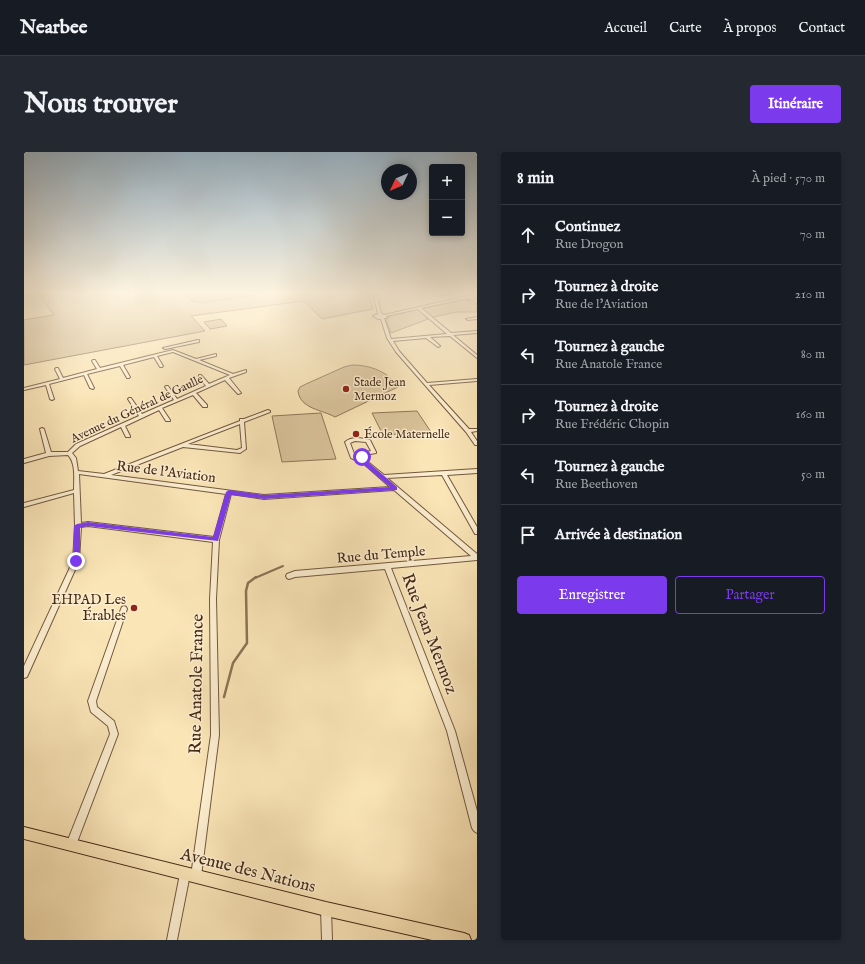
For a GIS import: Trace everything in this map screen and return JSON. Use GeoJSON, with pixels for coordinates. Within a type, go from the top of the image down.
{"type":"FeatureCollection","features":[{"type":"Feature","properties":{"kind":"main road","name":"Avenue des Nations"},"geometry":{"type":"LineString","coordinates":[[24,833],[326,909],[464,940]]}},
{"type":"Feature","properties":{"kind":"street"},"geometry":{"type":"LineString","coordinates":[[386,329],[390,340],[398,352],[468,431],[477,444]]}},
{"type":"Feature","properties":{"kind":"street"},"geometry":{"type":"LineString","coordinates":[[444,329],[477,357]]}},
{"type":"Feature","properties":{"kind":"street"},"geometry":{"type":"LineString","coordinates":[[390,340],[477,332]]}},
{"type":"Feature","properties":{"kind":"street"},"geometry":{"type":"LineString","coordinates":[[427,337],[438,346]]}},
{"type":"Feature","properties":{"kind":"street"},"geometry":{"type":"LineString","coordinates":[[165,348],[198,341]]}},
{"type":"Feature","properties":{"kind":"street","name":"Avenue du Général de Gaulle"},"geometry":{"type":"LineString","coordinates":[[160,346],[233,375]]}},
{"type":"Feature","properties":{"kind":"street"},"geometry":{"type":"LineString","coordinates":[[24,389],[173,351]]}},
{"type":"Feature","properties":{"kind":"street"},"geometry":{"type":"LineString","coordinates":[[130,355],[135,361]]}},
{"type":"Feature","properties":{"kind":"street"},"geometry":{"type":"LineString","coordinates":[[155,356],[162,366]]}},
{"type":"Feature","properties":{"kind":"street"},"geometry":{"type":"LineString","coordinates":[[195,360],[214,356]]}},
{"type":"Feature","properties":{"kind":"street"},"geometry":{"type":"LineString","coordinates":[[94,361],[99,370]]}},
{"type":"Feature","properties":{"kind":"street"},"geometry":{"type":"LineString","coordinates":[[121,364],[128,377]]}},
{"type":"Feature","properties":{"kind":"street"},"geometry":{"type":"LineString","coordinates":[[57,369],[62,379]]}},
{"type":"Feature","properties":{"kind":"street","name":"Avenue du Général de Gaulle"},"geometry":{"type":"LineString","coordinates":[[24,461],[49,454],[69,453],[78,445],[226,378],[245,371]]}},
{"type":"Feature","properties":{"kind":"street"},"geometry":{"type":"LineString","coordinates":[[85,373],[92,388]]}},
{"type":"Feature","properties":{"kind":"street"},"geometry":{"type":"LineString","coordinates":[[200,376],[209,386]]}},
{"type":"Feature","properties":{"kind":"street"},"geometry":{"type":"LineString","coordinates":[[226,378],[239,393]]}},
{"type":"Feature","properties":{"kind":"street"},"geometry":{"type":"LineString","coordinates":[[427,384],[477,380]]}},
{"type":"Feature","properties":{"kind":"street"},"geometry":{"type":"LineString","coordinates":[[47,383],[52,399]]}},
{"type":"Feature","properties":{"kind":"street"},"geometry":{"type":"LineString","coordinates":[[167,387],[176,401]]}},
{"type":"Feature","properties":{"kind":"street"},"geometry":{"type":"LineString","coordinates":[[194,393],[205,406]]}},
{"type":"Feature","properties":{"kind":"street"},"geometry":{"type":"LineString","coordinates":[[130,399],[141,416]]}},
{"type":"Feature","properties":{"kind":"street"},"geometry":{"type":"LineString","coordinates":[[160,408],[168,420]]}},
{"type":"Feature","properties":{"kind":"street"},"geometry":{"type":"LineString","coordinates":[[103,476],[268,411]]}},
{"type":"Feature","properties":{"kind":"street"},"geometry":{"type":"LineString","coordinates":[[181,445],[238,452],[244,449],[242,420]]}},
{"type":"Feature","properties":{"kind":"street"},"geometry":{"type":"LineString","coordinates":[[122,425],[128,436]]}},
{"type":"Feature","properties":{"kind":"street"},"geometry":{"type":"LineString","coordinates":[[42,429],[49,454]]}},
{"type":"Feature","properties":{"kind":"street"},"geometry":{"type":"LineString","coordinates":[[468,431],[477,430]]}},
{"type":"Feature","properties":{"kind":"street"},"geometry":{"type":"LineString","coordinates":[[366,463],[353,458],[347,442],[350,440],[363,439],[368,441],[374,452],[363,454],[362,457],[366,463],[477,558]]}},
{"type":"Feature","properties":{"kind":"street"},"geometry":{"type":"LineString","coordinates":[[24,674],[76,561],[76,472],[74,458],[69,453]]}},
{"type":"Feature","properties":{"kind":"street"},"geometry":{"type":"LineString","coordinates":[[383,477],[477,471]]}},
{"type":"Feature","properties":{"kind":"street","name":"Rue de l'Aviation"},"geometry":{"type":"LineString","coordinates":[[76,472],[264,497],[395,488]]}},
{"type":"Feature","properties":{"kind":"street"},"geometry":{"type":"LineString","coordinates":[[444,473],[477,532]]}},
{"type":"Feature","properties":{"kind":"street"},"geometry":{"type":"LineString","coordinates":[[24,505],[76,491]]}},
{"type":"Feature","properties":{"kind":"street","name":"Rue Anatole France"},"geometry":{"type":"LineString","coordinates":[[172,940],[191,875],[214,735],[213,599],[216,540],[229,492]]}},
{"type":"Feature","properties":{"kind":"street"},"geometry":{"type":"LineString","coordinates":[[77,526],[88,524],[101,525],[216,540]]}},
{"type":"Feature","properties":{"kind":"street","name":"Rue du Temple"},"geometry":{"type":"LineString","coordinates":[[289,576],[295,574],[477,558]]}},
{"type":"Feature","properties":{"kind":"street","name":"Rue Jean Mermoz"},"geometry":{"type":"LineString","coordinates":[[387,567],[451,731],[477,828]]}},
{"type":"Feature","properties":{"kind":"street"},"geometry":{"type":"LineString","coordinates":[[71,844],[114,734],[112,724],[94,709],[92,701],[124,609]]}},
{"type":"Feature","properties":{"kind":"street"},"geometry":{"type":"LineString","coordinates":[[326,909],[327,940]]}},
{"type":"Feature","properties":{"kind":"shaded area"},"geometry":{"type":"Polygon","coordinates":[[[24,329],[203,329],[205,331],[24,365],[24,329]]]}},
{"type":"Feature","properties":{"kind":"shaded area"},"geometry":{"type":"Polygon","coordinates":[[[389,329],[402,329],[391,333],[389,329]]]}},
{"type":"Feature","properties":{"kind":"shaded area","name":"Stade Jean Mermoz"},"geometry":{"type":"Polygon","coordinates":[[[352,365],[366,366],[380,371],[400,386],[335,417],[303,402],[298,391],[300,387],[344,367],[352,365]]]}},
{"type":"Feature","properties":{"kind":"shaded area"},"geometry":{"type":"Polygon","coordinates":[[[417,411],[431,432],[383,435],[372,413],[417,411]]]}},
{"type":"Feature","properties":{"kind":"shaded area"},"geometry":{"type":"Polygon","coordinates":[[[321,413],[336,459],[282,462],[272,416],[321,413]]]}},
{"type":"Feature","properties":{"kind":"waterway"},"geometry":{"type":"LineString","coordinates":[[255,578],[283,566]]}},
{"type":"Feature","properties":{"kind":"waterway"},"geometry":{"type":"LineString","coordinates":[[224,697],[233,663],[247,643],[246,591],[248,583],[256,577]]}},
{"type":"Feature","properties":{"kind":"place","name":"Stade Jean Mermoz"},"geometry":{"type":"Point","coordinates":[346,389]}},
{"type":"Feature","properties":{"kind":"place","name":"École Maternelle"},"geometry":{"type":"Point","coordinates":[356,434]}},
{"type":"Feature","properties":{"kind":"place","name":"EHPAD Les Érables"},"geometry":{"type":"Point","coordinates":[134,608]}},
{"type":"Feature","properties":{"kind":"route"},"geometry":{"type":"LineString","coordinates":[[76,561],[77,526],[88,524],[216,540],[229,492],[264,497],[395,488],[366,463],[362,457]]}}]}
